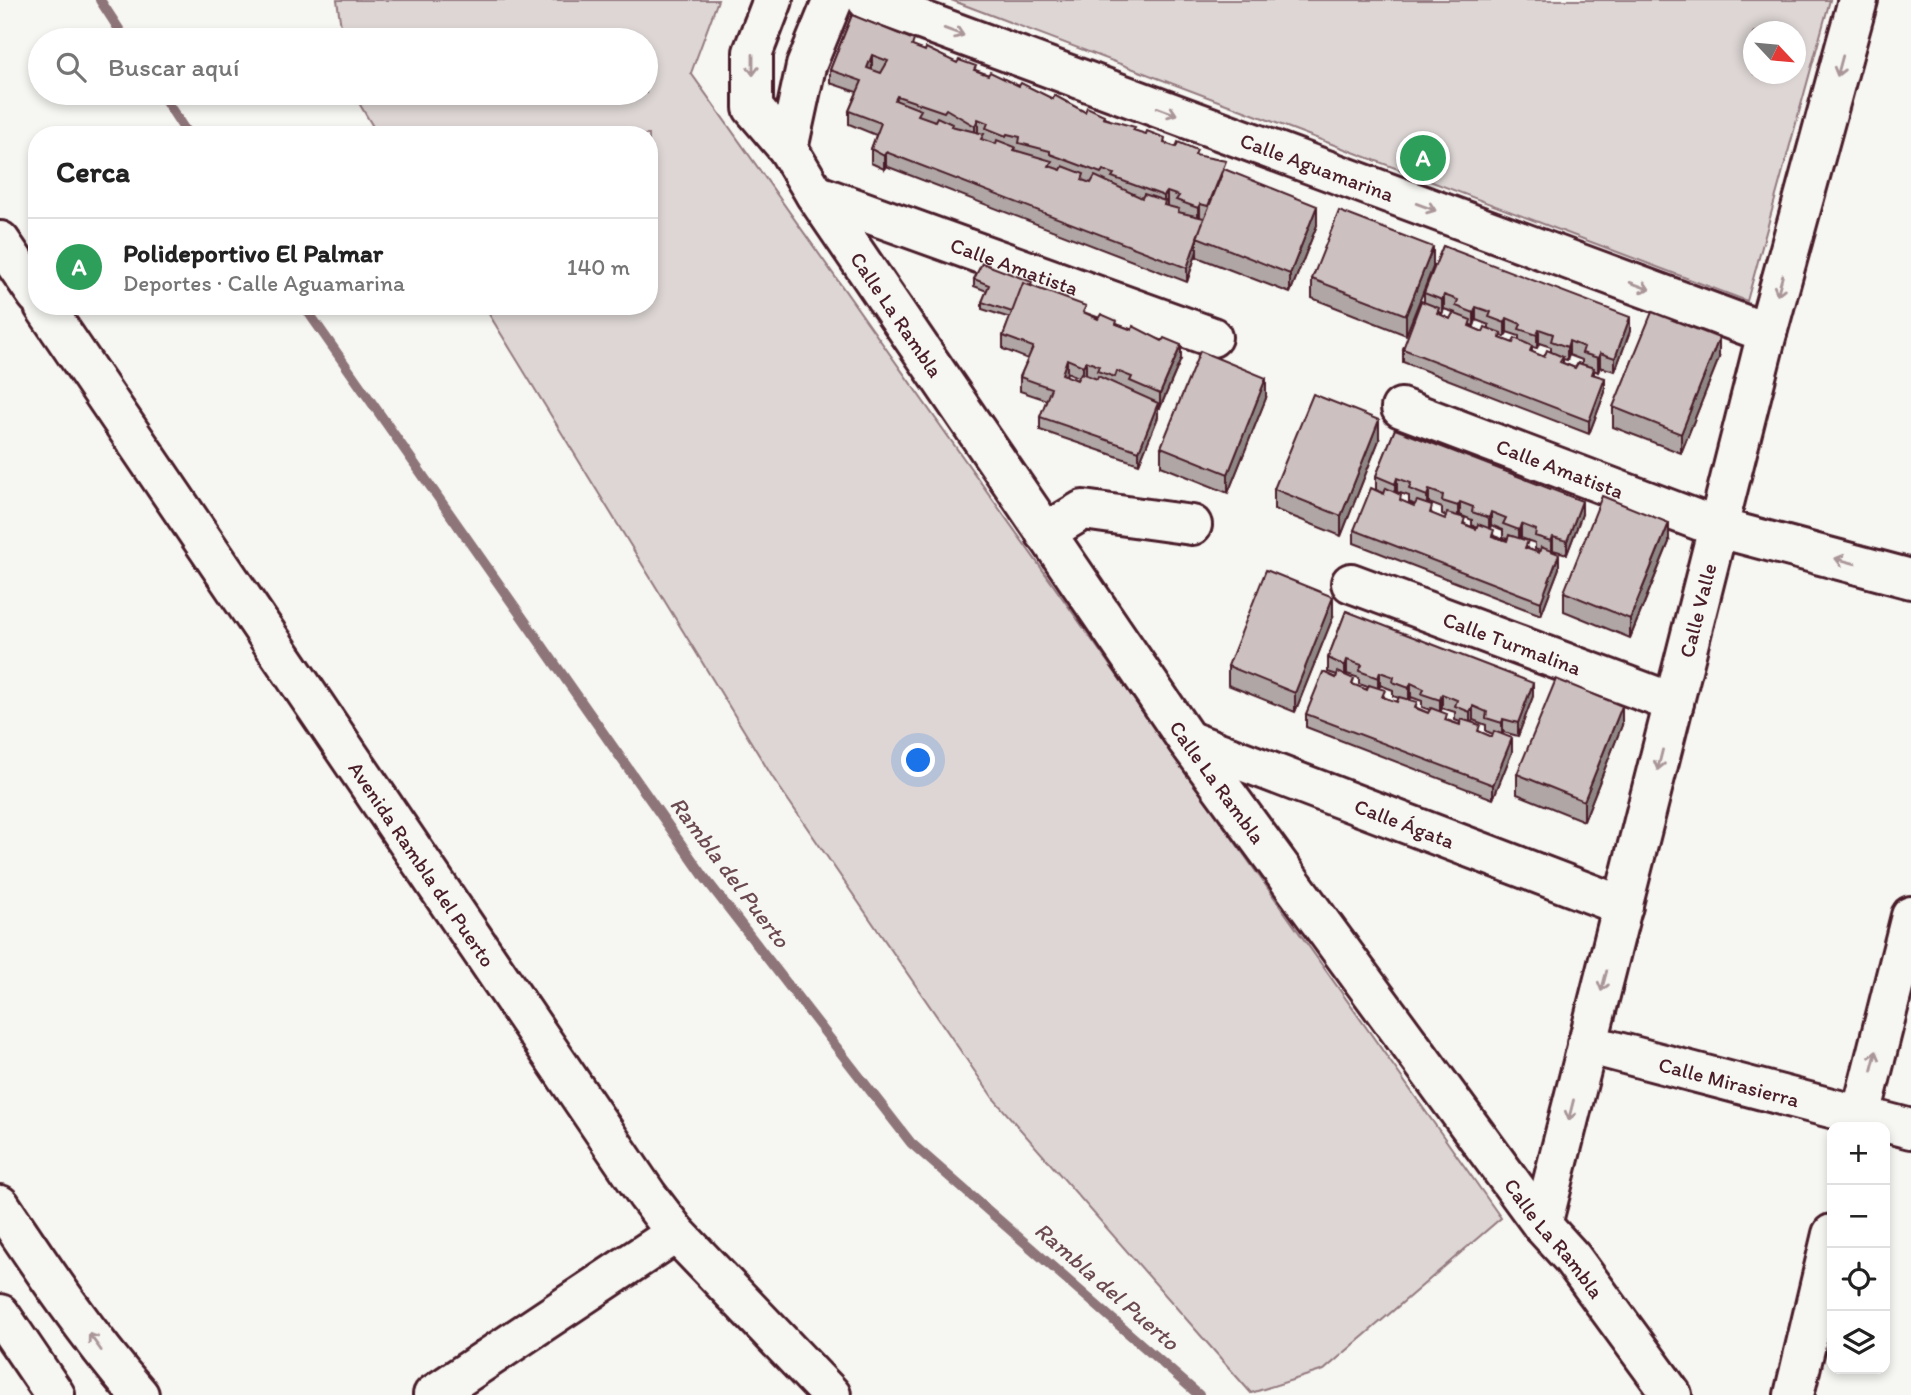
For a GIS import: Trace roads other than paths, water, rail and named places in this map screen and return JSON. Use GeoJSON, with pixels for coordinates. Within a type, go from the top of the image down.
{"type":"FeatureCollection","features":[{"type":"Feature","properties":{"kind":"street","name":"Calle La Rambla"},"geometry":{"type":"LineString","coordinates":[[773,0],[753,52],[753,108],[788,149],[815,194],[1187,740],[1542,1225],[1572,1258],[1672,1395]]}},
{"type":"Feature","properties":{"kind":"street"},"geometry":{"type":"LineString","coordinates":[[788,149],[806,66],[833,0]]}},
{"type":"Feature","properties":{"kind":"street","name":"Calle Aguamarina"},"geometry":{"type":"LineString","coordinates":[[867,0],[1767,333]]}},
{"type":"Feature","properties":{"kind":"street","name":"Calle Valle"},"geometry":{"type":"LineString","coordinates":[[1542,1225],[1767,333],[1858,0]]}},
{"type":"Feature","properties":{"kind":"street","name":"Calle Amatista"},"geometry":{"type":"LineString","coordinates":[[815,194],[1212,337]]}},
{"type":"Feature","properties":{"kind":"street"},"geometry":{"type":"LineString","coordinates":[[0,241],[28,282]]}},
{"type":"Feature","properties":{"kind":"street","name":"Avenida Rambla del Puerto"},"geometry":{"type":"LineString","coordinates":[[50,315],[676,1233],[831,1395]]}},
{"type":"Feature","properties":{"kind":"street","name":"Calle Amatista"},"geometry":{"type":"LineString","coordinates":[[1401,408],[1719,528],[1911,579]]}},
{"type":"Feature","properties":{"kind":"street"},"geometry":{"type":"LineString","coordinates":[[1045,533],[1083,510],[1192,525]]}},
{"type":"Feature","properties":{"kind":"street","name":"Calle Turmalina"},"geometry":{"type":"LineString","coordinates":[[1351,583],[1674,703]]}},
{"type":"Feature","properties":{"kind":"street","name":"Calle Ágata"},"geometry":{"type":"LineString","coordinates":[[1187,740],[1623,906]]}},
{"type":"Feature","properties":{"kind":"street"},"geometry":{"type":"LineString","coordinates":[[1859,1122],[1911,916]]}},
{"type":"Feature","properties":{"kind":"street","name":"Calle Mirasierra"},"geometry":{"type":"LineString","coordinates":[[1587,1044],[1859,1122]]}},
{"type":"Feature","properties":{"kind":"street","name":"Calle Mirasierra"},"geometry":{"type":"LineString","coordinates":[[1890,1126],[1911,1129]]}},
{"type":"Feature","properties":{"kind":"street"},"geometry":{"type":"LineString","coordinates":[[0,1205],[57,1290],[107,1358],[139,1395]]}},
{"type":"Feature","properties":{"kind":"street"},"geometry":{"type":"LineString","coordinates":[[433,1395],[676,1233]]}},
{"type":"Feature","properties":{"kind":"street"},"geometry":{"type":"LineString","coordinates":[[1794,1395],[1829,1248]]}},
{"type":"Feature","properties":{"kind":"street"},"geometry":{"type":"LineString","coordinates":[[0,1314],[55,1395]]}},
{"type":"Feature","properties":{"kind":"waterway","name":"Rambla del Puerto"},"geometry":{"type":"LineString","coordinates":[[100,0],[118,28]]}},
{"type":"Feature","properties":{"kind":"waterway","name":"Rambla del Puerto"},"geometry":{"type":"LineString","coordinates":[[169,105],[182,126]]}},
{"type":"Feature","properties":{"kind":"waterway","name":"Rambla del Puerto"},"geometry":{"type":"LineString","coordinates":[[310,315],[705,878],[911,1143],[1199,1395]]}},
{"type":"Feature","properties":{"kind":"place","name":"Polideportivo El Palmar"},"geometry":{"type":"Point","coordinates":[1423,158]}}]}
